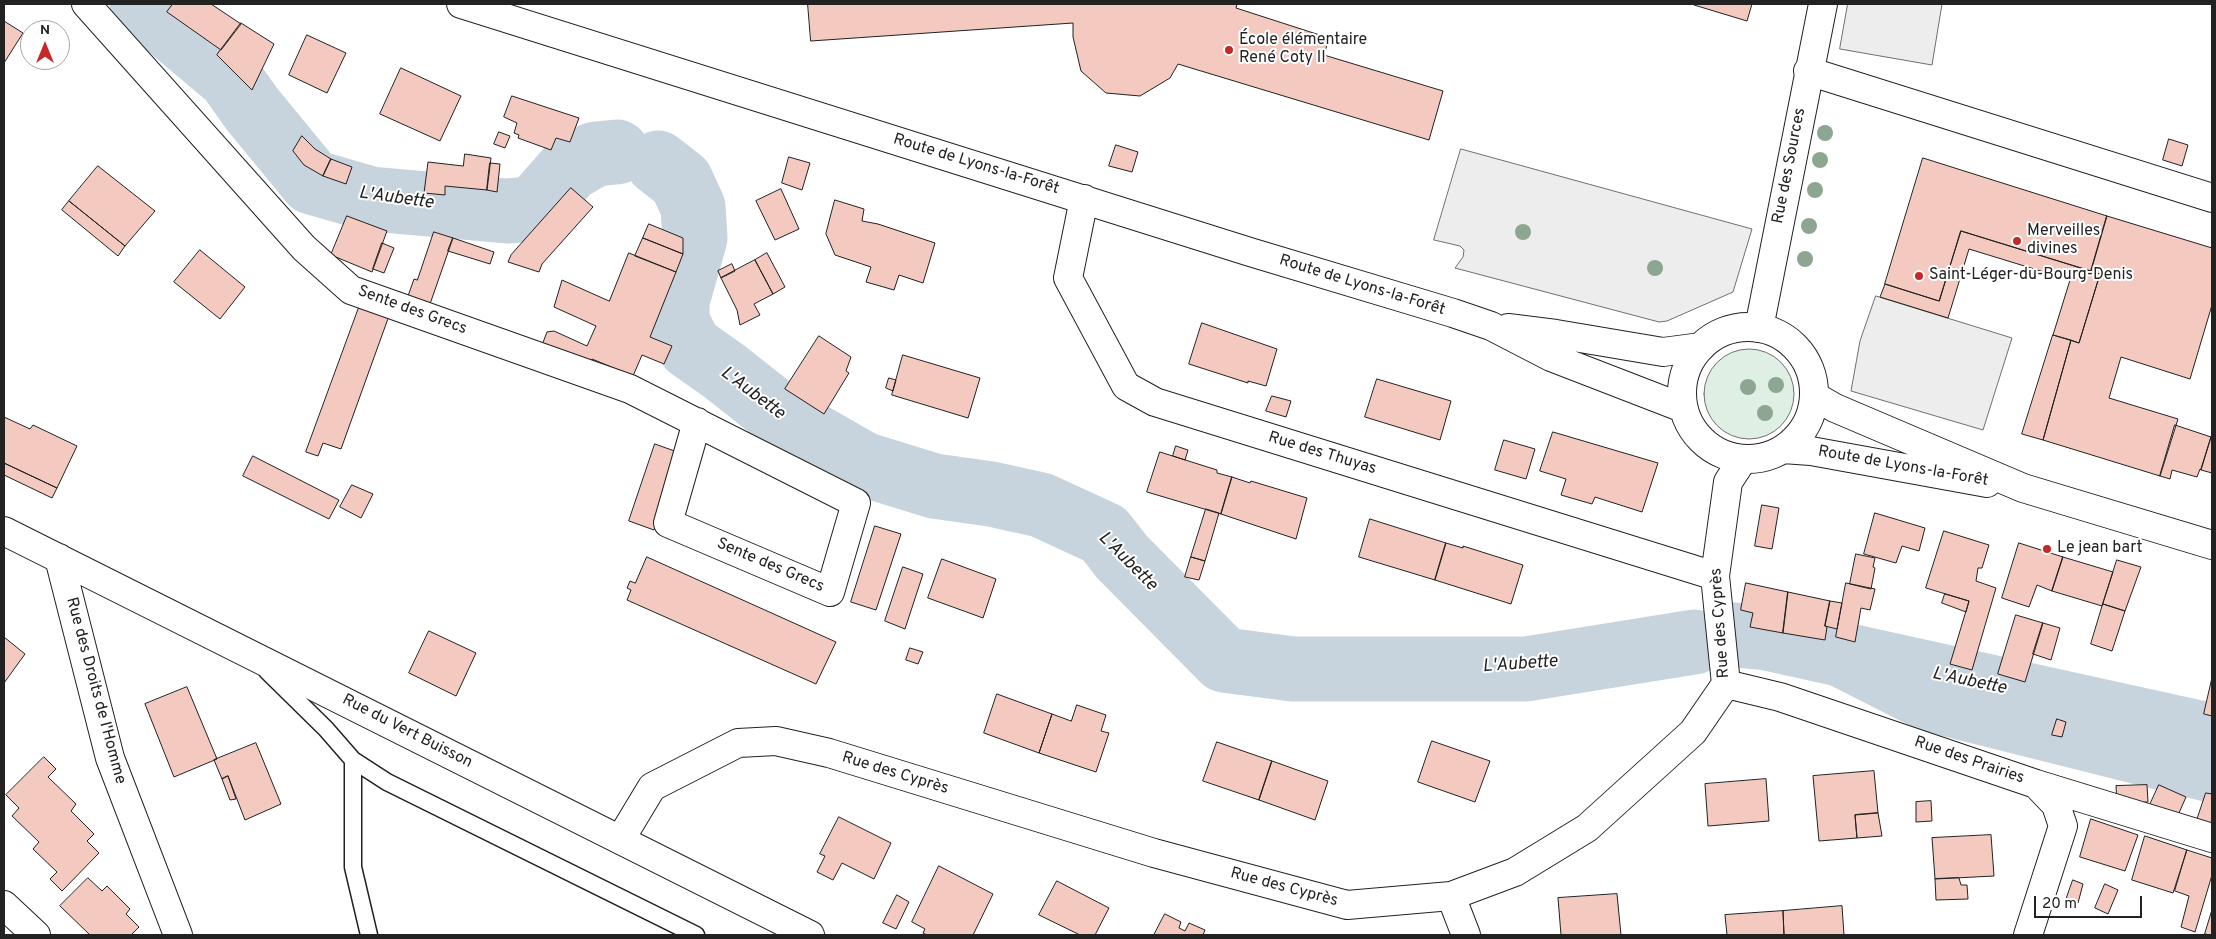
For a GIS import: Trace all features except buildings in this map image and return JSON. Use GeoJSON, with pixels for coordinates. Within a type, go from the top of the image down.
{"type":"FeatureCollection","features":[{"type":"Feature","properties":{"kind":"street","name":"Sente des Grecs"},"geometry":{"type":"LineString","coordinates":[[86,4],[304,248],[351,290],[630,389],[697,422],[856,503],[830,592],[668,523],[697,422]]}},
{"type":"Feature","properties":{"kind":"street","name":"Route de Lyons-la-Forêt"},"geometry":{"type":"LineString","coordinates":[[461,4],[1491,326],[1556,334],[1663,352],[1701,347]]}},
{"type":"Feature","properties":{"kind":"street","name":"Rue des Sources"},"geometry":{"type":"LineString","coordinates":[[1759,328],[1808,71],[1823,4]]}},
{"type":"Feature","properties":{"kind":"street"},"geometry":{"type":"LineString","coordinates":[[1808,71],[2212,198]]}},
{"type":"Feature","properties":{"kind":"street","name":"Rue des Thuyas"},"geometry":{"type":"LineString","coordinates":[[1084,199],[1068,278],[1126,386],[1156,402],[1715,576]]}},
{"type":"Feature","properties":{"kind":"street","name":"Route de Lyons-la-Forêt"},"geometry":{"type":"LineString","coordinates":[[1491,326],[1550,357],[1664,399],[1683,408]]}},
{"type":"Feature","properties":{"kind":"street"},"geometry":{"type":"LineString","coordinates":[[1759,328],[1781,336],[1799,351],[1810,372],[1814,396],[1812,408],[1802,432],[1784,449],[1764,457],[1743,459],[1723,454],[1705,444],[1692,428],[1683,408],[1682,392],[1684,376],[1690,361],[1701,347],[1716,335],[1733,329],[1759,328]]}},
{"type":"Feature","properties":{"kind":"street","name":"Route de Lyons-la-Forêt"},"geometry":{"type":"LineString","coordinates":[[1814,396],[1835,408],[2023,488],[2212,545]]}},
{"type":"Feature","properties":{"kind":"street","name":"Route de Lyons-la-Forêt"},"geometry":{"type":"LineString","coordinates":[[1784,449],[1811,451],[2023,488]]}},
{"type":"Feature","properties":{"kind":"street","name":"Rue des Cyprès"},"geometry":{"type":"LineString","coordinates":[[620,840],[652,787],[738,744],[776,741],[829,753],[1154,852],[1346,905],[1451,896],[1515,872],[1587,828],[1693,732],[1726,684],[1715,576],[1728,482],[1743,459]]}},
{"type":"Feature","properties":{"kind":"street","name":"Rue du Vert Buisson"},"geometry":{"type":"LineString","coordinates":[[4,531],[810,935]]}},
{"type":"Feature","properties":{"kind":"street","name":"Rue des Droits de l'Homme"},"geometry":{"type":"LineString","coordinates":[[59,558],[110,758],[178,935]]}},
{"type":"Feature","properties":{"kind":"street","name":"Rue des Prairies"},"geometry":{"type":"LineString","coordinates":[[1726,684],[1780,697],[2036,784],[2212,838]]}},
{"type":"Feature","properties":{"kind":"street"},"geometry":{"type":"LineString","coordinates":[[2028,935],[2062,826],[2056,805],[2036,784]]}},
{"type":"Feature","properties":{"kind":"street"},"geometry":{"type":"LineString","coordinates":[[1451,896],[1466,935]]}},
{"type":"Feature","properties":{"kind":"street"},"geometry":{"type":"LineString","coordinates":[[4,905],[36,935]]}},
{"type":"Feature","properties":{"kind":"lane"},"geometry":{"type":"LineString","coordinates":[[250,653],[326,729],[353,760],[387,782],[696,935]]}},
{"type":"Feature","properties":{"kind":"lane"},"geometry":{"type":"LineString","coordinates":[[353,760],[353,867],[369,935]]}},
{"type":"Feature","properties":{"kind":"green space"},"geometry":{"type":"Polygon","coordinates":[[[1749,349],[1766,353],[1781,362],[1790,377],[1794,394],[1790,411],[1781,426],[1766,435],[1749,439],[1732,435],[1717,426],[1708,411],[1704,394],[1708,377],[1717,362],[1732,353],[1749,349]]]}},
{"type":"Feature","properties":{"kind":"shaded area"},"geometry":{"type":"Polygon","coordinates":[[[1848,4],[1942,4],[1932,65],[1840,49],[1848,4]]]}},
{"type":"Feature","properties":{"kind":"shaded area"},"geometry":{"type":"Polygon","coordinates":[[[1461,149],[1752,229],[1733,292],[1667,321],[1659,322],[1455,268],[1463,257],[1464,250],[1460,246],[1434,240],[1461,149]]]}},
{"type":"Feature","properties":{"kind":"shaded area"},"geometry":{"type":"Polygon","coordinates":[[[1876,296],[2012,338],[1983,430],[1851,391],[1860,341],[1876,296]]]}},
{"type":"Feature","properties":{"kind":"waterway","name":"L'Aubette"},"geometry":{"type":"LineString","coordinates":[[142,4],[230,78],[252,109],[312,182],[371,199],[507,211],[534,209],[569,169],[595,154],[617,152]]}},
{"type":"Feature","properties":{"kind":"waterway","name":"L'Aubette"},"geometry":{"type":"LineString","coordinates":[[658,163],[681,181],[693,207],[695,238],[677,301],[677,322],[690,347],[786,420],[863,464],[934,486],[991,494],[1041,505],[1104,534],[1122,557],[1224,660],[1293,669],[1526,669],[1694,642]]}},
{"type":"Feature","properties":{"kind":"waterway","name":"L'Aubette"},"geometry":{"type":"LineString","coordinates":[[1725,634],[1767,638],[2212,736]]}},
{"type":"Feature","properties":{"kind":"waterway"},"geometry":{"type":"LineString","coordinates":[[1793,645],[1925,712],[2212,784]]}},
{"type":"Feature","properties":{"kind":"place","name":"École élémentaire René Coty II"},"geometry":{"type":"Point","coordinates":[1229,50]}},
{"type":"Feature","properties":{"kind":"place","name":"Merveilles divines"},"geometry":{"type":"Point","coordinates":[2017,241]}},
{"type":"Feature","properties":{"kind":"place","name":"Saint-Léger-du-Bourg-Denis"},"geometry":{"type":"Point","coordinates":[1919,276]}},
{"type":"Feature","properties":{"kind":"place","name":"Le jean bart"},"geometry":{"type":"Point","coordinates":[2047,549]}}]}
